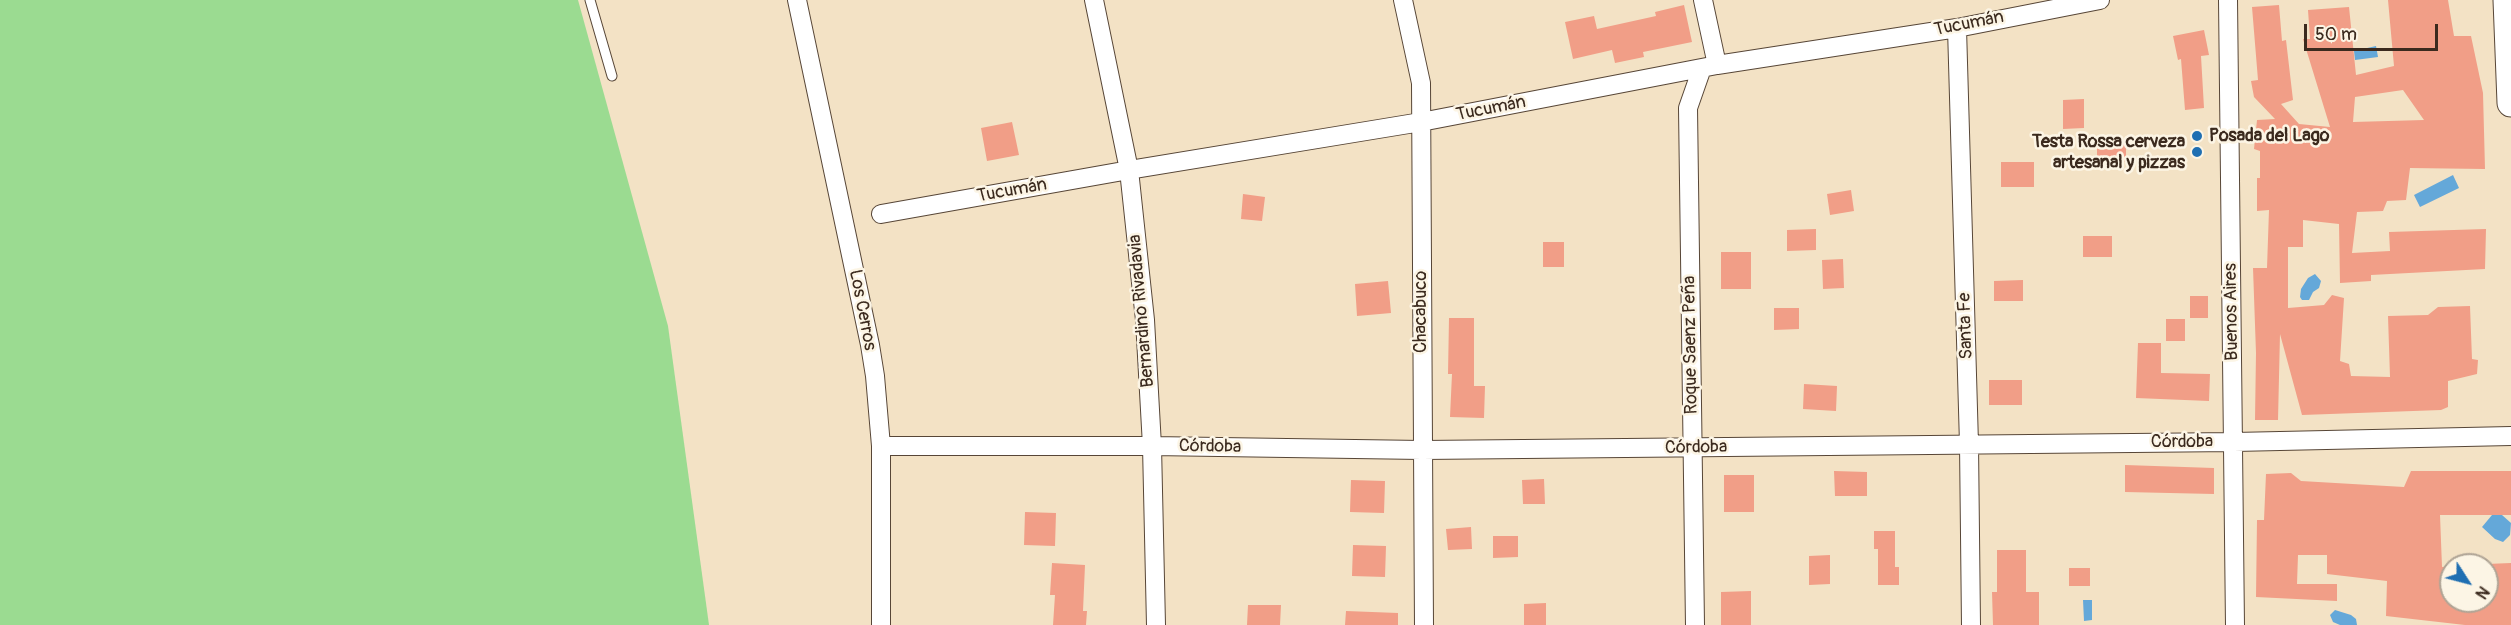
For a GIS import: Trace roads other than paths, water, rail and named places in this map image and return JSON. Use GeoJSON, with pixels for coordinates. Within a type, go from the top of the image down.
{"type":"FeatureCollection","features":[{"type":"Feature","properties":{"kind":"main road"},"geometry":{"type":"LineString","coordinates":[[2507,0],[2511,103]]}},
{"type":"Feature","properties":{"kind":"street","name":"Los Cerros"},"geometry":{"type":"LineString","coordinates":[[797,0],[870,345],[881,446],[881,625]]}},
{"type":"Feature","properties":{"kind":"street","name":"Bernardino Rivadavia"},"geometry":{"type":"LineString","coordinates":[[1094,0],[1129,170],[1145,320],[1152,446],[1156,625]]}},
{"type":"Feature","properties":{"kind":"street","name":"Chacabuco"},"geometry":{"type":"LineString","coordinates":[[1403,0],[1420,83],[1424,625]]}},
{"type":"Feature","properties":{"kind":"street"},"geometry":{"type":"LineString","coordinates":[[1703,0],[1710,66]]}},
{"type":"Feature","properties":{"kind":"street","name":"Tucumán"},"geometry":{"type":"LineString","coordinates":[[881,214],[1421,122],[1710,66],[1957,28],[2012,8],[2100,0]]}},
{"type":"Feature","properties":{"kind":"street","name":"Buenos Aires"},"geometry":{"type":"LineString","coordinates":[[2228,0],[2235,625]]}},
{"type":"Feature","properties":{"kind":"street","name":"Santa Fe"},"geometry":{"type":"LineString","coordinates":[[1957,28],[1969,444],[1971,625]]}},
{"type":"Feature","properties":{"kind":"street","name":"Roque Saenz Peña"},"geometry":{"type":"LineString","coordinates":[[1695,625],[1688,108],[1710,66]]}},
{"type":"Feature","properties":{"kind":"street","name":"Córdoba"},"geometry":{"type":"LineString","coordinates":[[881,446],[1152,446],[1422,450],[2234,442],[2511,436]]}},
{"type":"Feature","properties":{"kind":"lane"},"geometry":{"type":"LineString","coordinates":[[590,0],[612,76]]}},
{"type":"Feature","properties":{"kind":"water"},"geometry":{"type":"Polygon","coordinates":[[[2376,46],[2378,57],[2355,60],[2354,51],[2376,46]]]}},
{"type":"Feature","properties":{"kind":"water"},"geometry":{"type":"Polygon","coordinates":[[[2453,175],[2459,188],[2420,207],[2414,195],[2453,175]]]}},
{"type":"Feature","properties":{"kind":"water"},"geometry":{"type":"Polygon","coordinates":[[[2315,274],[2321,281],[2319,288],[2313,292],[2309,300],[2302,300],[2301,289],[2308,278],[2315,274]]]}},
{"type":"Feature","properties":{"kind":"water"},"geometry":{"type":"Polygon","coordinates":[[[2492,515],[2502,515],[2511,523],[2510,535],[2503,542],[2495,539],[2482,527],[2492,515]]]}},
{"type":"Feature","properties":{"kind":"water"},"geometry":{"type":"Polygon","coordinates":[[[2083,600],[2092,600],[2092,620],[2084,621],[2083,600]]]}},
{"type":"Feature","properties":{"kind":"water"},"geometry":{"type":"Polygon","coordinates":[[[2335,610],[2351,615],[2356,619],[2357,625],[2340,625],[2333,622],[2330,615],[2335,610]]]}},
{"type":"Feature","properties":{"kind":"place","name":"Posada del Lago"},"geometry":{"type":"Point","coordinates":[2197,136]}},
{"type":"Feature","properties":{"kind":"place","name":"Testa Rossa cerveza artesanal y pizzas"},"geometry":{"type":"Point","coordinates":[2197,152]}}]}
